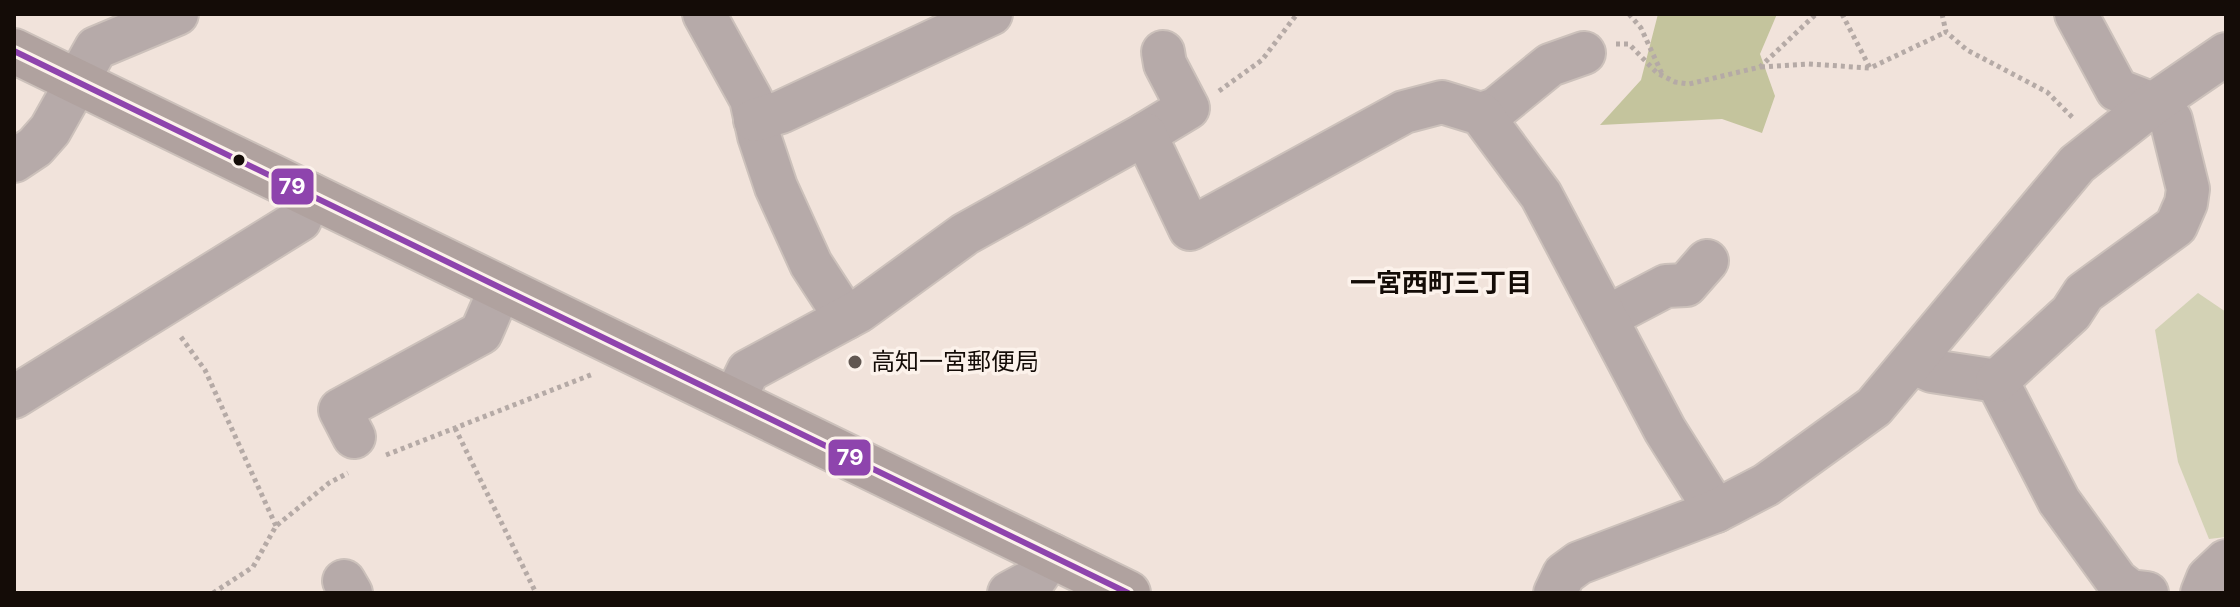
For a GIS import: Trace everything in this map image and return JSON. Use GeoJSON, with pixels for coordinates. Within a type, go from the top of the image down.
{"type":"FeatureCollection","features":[{"type":"Feature","properties":{"kind":"main road"},"geometry":{"type":"LineString","coordinates":[[14,51],[1128,593]]}},
{"type":"Feature","properties":{"kind":"street"},"geometry":{"type":"LineString","coordinates":[[14,161],[35,147],[50,130],[96,48],[177,14]]}},
{"type":"Feature","properties":{"kind":"street"},"geometry":{"type":"LineString","coordinates":[[704,14],[751,99],[755,120],[788,213],[811,264],[846,318]]}},
{"type":"Feature","properties":{"kind":"street"},"geometry":{"type":"LineString","coordinates":[[755,120],[781,112],[991,14]]}},
{"type":"Feature","properties":{"kind":"street"},"geometry":{"type":"LineString","coordinates":[[1997,381],[2071,313],[2084,293],[2176,226],[2188,189],[2171,120],[2153,104],[2117,90],[2076,14]]}},
{"type":"Feature","properties":{"kind":"street"},"geometry":{"type":"LineString","coordinates":[[734,400],[748,371],[846,318],[965,234],[1188,108],[1165,64],[1163,52]]}},
{"type":"Feature","properties":{"kind":"street"},"geometry":{"type":"LineString","coordinates":[[1145,134],[1190,229],[1404,112],[1442,102],[1481,114],[1496,109],[1550,65],[1584,53]]}},
{"type":"Feature","properties":{"kind":"street"},"geometry":{"type":"LineString","coordinates":[[1555,593],[1564,574],[1579,563],[1716,511],[1766,485],[1874,407],[1914,363],[2052,190],[2077,164],[2153,104],[2226,54]]}},
{"type":"Feature","properties":{"kind":"street"},"geometry":{"type":"LineString","coordinates":[[1481,114],[1541,195],[1665,430],[1716,511]]}},
{"type":"Feature","properties":{"kind":"street"},"geometry":{"type":"LineString","coordinates":[[14,397],[300,220],[310,194]]}},
{"type":"Feature","properties":{"kind":"street"},"geometry":{"type":"LineString","coordinates":[[1607,317],[1666,286],[1686,285],[1707,261]]}},
{"type":"Feature","properties":{"kind":"street"},"geometry":{"type":"LineString","coordinates":[[359,457],[340,410],[481,333],[501,287]]}},
{"type":"Feature","properties":{"kind":"street"},"geometry":{"type":"LineString","coordinates":[[1914,363],[1932,371],[1997,381]]}},
{"type":"Feature","properties":{"kind":"street"},"geometry":{"type":"LineString","coordinates":[[1997,381],[2059,501],[2117,581],[2130,591],[2147,593]]}},
{"type":"Feature","properties":{"kind":"street"},"geometry":{"type":"LineString","coordinates":[[1009,593],[1035,579],[1052,555]]}},
{"type":"Feature","properties":{"kind":"street"},"geometry":{"type":"LineString","coordinates":[[2202,593],[2208,578],[2226,561]]}},
{"type":"Feature","properties":{"kind":"path"},"geometry":{"type":"LineString","coordinates":[[1188,108],[1262,60],[1297,14]]}},
{"type":"Feature","properties":{"kind":"path"},"geometry":{"type":"LineString","coordinates":[[1629,14],[1641,28],[1664,77]]}},
{"type":"Feature","properties":{"kind":"path"},"geometry":{"type":"LineString","coordinates":[[1760,67],[1816,14]]}},
{"type":"Feature","properties":{"kind":"path"},"geometry":{"type":"LineString","coordinates":[[1842,14],[1870,68]]}},
{"type":"Feature","properties":{"kind":"path"},"geometry":{"type":"LineString","coordinates":[[1942,14],[1946,32],[1967,50],[2047,92],[2081,127]]}},
{"type":"Feature","properties":{"kind":"path"},"geometry":{"type":"LineString","coordinates":[[1584,53],[1629,44],[1664,77],[1689,84],[1760,67],[1808,64],[1870,68],[1946,32]]}},
{"type":"Feature","properties":{"kind":"path"},"geometry":{"type":"LineString","coordinates":[[159,307],[205,370],[276,526]]}},
{"type":"Feature","properties":{"kind":"path"},"geometry":{"type":"LineString","coordinates":[[213,593],[253,567],[276,526],[359,457],[455,428],[607,368],[629,349]]}},
{"type":"Feature","properties":{"kind":"path"},"geometry":{"type":"LineString","coordinates":[[455,428],[536,593]]}},
{"type":"Feature","properties":{"kind":"green space"},"geometry":{"type":"Polygon","coordinates":[[[1658,14],[1777,14],[1760,54],[1775,96],[1762,133],[1722,119],[1600,125],[1641,80],[1658,14]]]}},
{"type":"Feature","properties":{"kind":"green space"},"geometry":{"type":"Polygon","coordinates":[[[2198,293],[2226,312],[2226,537],[2209,539],[2178,462],[2155,330],[2198,293]]]}},
{"type":"Feature","properties":{"kind":"transit line","name":"79"},"geometry":{"type":"LineString","coordinates":[[14,51],[1128,593]]}},
{"type":"Feature","properties":{"kind":"place","name":"高知一宮郵便局"},"geometry":{"type":"Point","coordinates":[855,362]}},
{"type":"Feature","properties":{"kind":"district","name":"一宮西町三丁目"},"geometry":{"type":"Point","coordinates":[1441,283]}}]}
